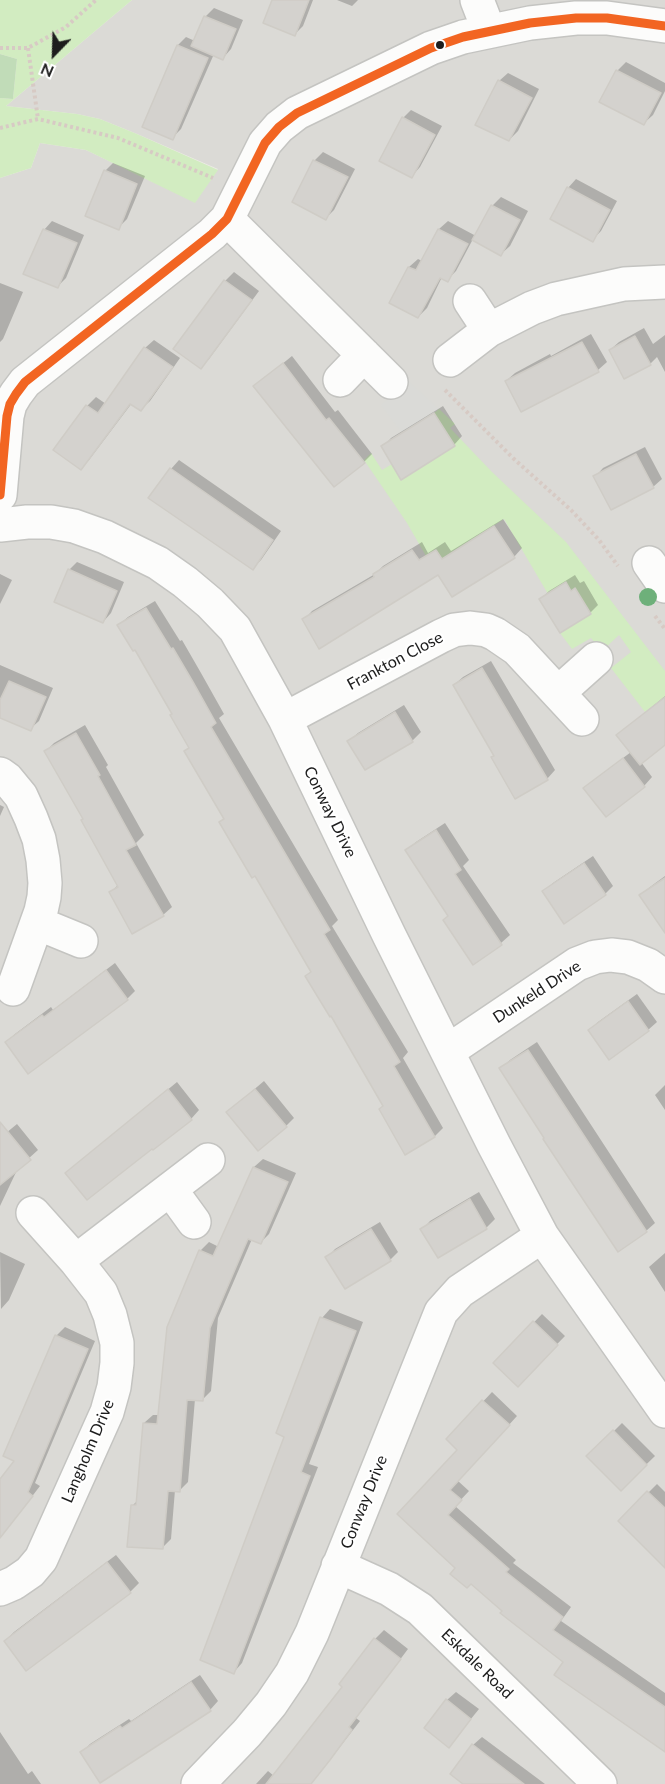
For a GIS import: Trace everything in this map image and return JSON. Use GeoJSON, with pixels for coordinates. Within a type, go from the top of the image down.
{"type":"FeatureCollection","features":[{"type":"Feature","properties":{"kind":"street"},"geometry":{"type":"LineString","coordinates":[[477,0],[489,31]]}},
{"type":"Feature","properties":{"kind":"street"},"geometry":{"type":"LineString","coordinates":[[0,495],[7,416],[10,404],[25,382],[212,234],[227,219],[265,143],[297,112],[431,48],[463,37],[530,23],[576,18],[607,18],[665,26]]}},
{"type":"Feature","properties":{"kind":"street"},"geometry":{"type":"LineString","coordinates":[[227,219],[391,382]]}},
{"type":"Feature","properties":{"kind":"street"},"geometry":{"type":"LineString","coordinates":[[450,360],[489,330],[532,308],[578,293],[624,284],[665,282]]}},
{"type":"Feature","properties":{"kind":"street"},"geometry":{"type":"LineString","coordinates":[[470,301],[489,330]]}},
{"type":"Feature","properties":{"kind":"street"},"geometry":{"type":"LineString","coordinates":[[340,380],[364,355]]}},
{"type":"Feature","properties":{"kind":"street","name":"Conway Drive"},"geometry":{"type":"LineString","coordinates":[[0,525],[51,522],[74,526],[105,537],[158,563],[185,582],[210,603],[235,629],[285,719],[389,935],[542,1236],[665,1411]]}},
{"type":"Feature","properties":{"kind":"street","name":"Frankton Close"},"geometry":{"type":"LineString","coordinates":[[285,719],[441,636],[454,630],[470,628],[486,630],[517,649],[582,719]]}},
{"type":"Feature","properties":{"kind":"street"},"geometry":{"type":"LineString","coordinates":[[558,693],[596,659]]}},
{"type":"Feature","properties":{"kind":"street"},"geometry":{"type":"LineString","coordinates":[[0,774],[21,796],[39,839],[43,860],[44,897],[13,989]]}},
{"type":"Feature","properties":{"kind":"street"},"geometry":{"type":"LineString","coordinates":[[37,923],[81,941]]}},
{"type":"Feature","properties":{"kind":"street","name":"Dunkeld Drive"},"geometry":{"type":"LineString","coordinates":[[448,1051],[578,964],[594,957],[611,955],[628,957],[648,965],[665,977]]}},
{"type":"Feature","properties":{"kind":"street"},"geometry":{"type":"LineString","coordinates":[[76,1261],[208,1160]]}},
{"type":"Feature","properties":{"kind":"street"},"geometry":{"type":"LineString","coordinates":[[170,1189],[194,1222]]}},
{"type":"Feature","properties":{"kind":"street","name":"Langholm Drive"},"geometry":{"type":"LineString","coordinates":[[0,1588],[14,1583],[30,1572],[42,1559],[108,1412],[117,1364],[117,1343],[110,1315],[101,1293],[33,1213]]}},
{"type":"Feature","properties":{"kind":"street","name":"Conway Drive"},"geometry":{"type":"LineString","coordinates":[[198,1784],[247,1733],[271,1704],[292,1673],[312,1633],[441,1312],[460,1291],[542,1236]]}},
{"type":"Feature","properties":{"kind":"street","name":"Eskdale Road"},"geometry":{"type":"LineString","coordinates":[[338,1566],[389,1588],[420,1609],[600,1784]]}},
{"type":"Feature","properties":{"kind":"path"},"geometry":{"type":"LineString","coordinates":[[0,48],[28,48],[66,27],[96,0]]}},
{"type":"Feature","properties":{"kind":"path"},"geometry":{"type":"LineString","coordinates":[[28,48],[38,119]]}},
{"type":"Feature","properties":{"kind":"path"},"geometry":{"type":"LineString","coordinates":[[0,128],[38,119],[118,138],[241,190]]}},
{"type":"Feature","properties":{"kind":"shaded area"},"geometry":{"type":"Polygon","coordinates":[[[132,0],[665,0],[665,1784],[0,1784],[0,178],[31,168],[40,143],[86,150],[195,202],[218,169],[100,119],[77,114],[6,106],[132,0]]]}},
{"type":"Feature","properties":{"kind":"shaded area"},"geometry":{"type":"Polygon","coordinates":[[[407,380],[439,409],[402,433],[381,405],[407,380]]]}},
{"type":"Feature","properties":{"kind":"green space"},"geometry":{"type":"Polygon","coordinates":[[[0,0],[132,0],[6,106],[77,114],[100,119],[218,170],[195,203],[86,150],[40,143],[31,168],[0,178],[0,98],[13,99],[17,59],[0,54],[0,0]]]}},
{"type":"Feature","properties":{"kind":"green space"},"geometry":{"type":"Polygon","coordinates":[[[0,54],[17,59],[13,99],[0,98],[0,54]]]}},
{"type":"Feature","properties":{"kind":"green space"},"geometry":{"type":"Polygon","coordinates":[[[439,409],[455,424],[450,428],[492,472],[566,542],[665,671],[665,697],[645,712],[611,668],[631,652],[619,635],[602,651],[591,638],[572,649],[560,633],[591,614],[575,588],[571,590],[566,583],[548,594],[504,519],[442,559],[436,550],[426,556],[407,523],[364,460],[371,453],[382,470],[392,464],[401,479],[434,413],[439,409]]]}},
{"type":"Feature","properties":{"kind":"building"},"geometry":{"type":"Polygon","coordinates":[[[272,0],[309,0],[295,36],[263,23],[272,0]]]}},
{"type":"Feature","properties":{"kind":"building"},"geometry":{"type":"Polygon","coordinates":[[[204,16],[236,29],[223,60],[191,46],[204,16]]]}},
{"type":"Feature","properties":{"kind":"building"},"geometry":{"type":"Polygon","coordinates":[[[177,45],[208,58],[173,140],[142,127],[177,45]]]}},
{"type":"Feature","properties":{"kind":"building"},"geometry":{"type":"Polygon","coordinates":[[[616,70],[661,93],[644,125],[599,102],[616,70]]]}},
{"type":"Feature","properties":{"kind":"building"},"geometry":{"type":"Polygon","coordinates":[[[498,80],[532,98],[509,141],[475,125],[498,80]]]}},
{"type":"Feature","properties":{"kind":"building"},"geometry":{"type":"Polygon","coordinates":[[[402,117],[435,135],[412,178],[379,161],[402,117]]]}},
{"type":"Feature","properties":{"kind":"building"},"geometry":{"type":"Polygon","coordinates":[[[313,160],[348,177],[326,220],[292,202],[313,160]]]}},
{"type":"Feature","properties":{"kind":"building"},"geometry":{"type":"Polygon","coordinates":[[[104,170],[137,184],[119,230],[85,216],[104,170]]]}},
{"type":"Feature","properties":{"kind":"building"},"geometry":{"type":"Polygon","coordinates":[[[567,187],[610,210],[593,242],[550,219],[567,187]]]}},
{"type":"Feature","properties":{"kind":"building"},"geometry":{"type":"Polygon","coordinates":[[[491,205],[520,220],[501,256],[472,240],[491,205]]]}},
{"type":"Feature","properties":{"kind":"building"},"geometry":{"type":"Polygon","coordinates":[[[43,229],[77,243],[58,288],[23,274],[43,229]]]}},
{"type":"Feature","properties":{"kind":"building"},"geometry":{"type":"Polygon","coordinates":[[[438,229],[468,244],[448,282],[440,278],[418,318],[389,303],[408,267],[416,270],[438,229]]]}},
{"type":"Feature","properties":{"kind":"building"},"geometry":{"type":"Polygon","coordinates":[[[224,280],[252,300],[201,369],[173,349],[224,280]]]}},
{"type":"Feature","properties":{"kind":"building"},"geometry":{"type":"Polygon","coordinates":[[[635,336],[651,365],[624,379],[609,350],[635,336]]]}},
{"type":"Feature","properties":{"kind":"building"},"geometry":{"type":"Polygon","coordinates":[[[582,342],[599,372],[521,412],[505,381],[582,342]]]}},
{"type":"Feature","properties":{"kind":"building"},"geometry":{"type":"Polygon","coordinates":[[[144,347],[173,367],[141,411],[130,404],[81,470],[53,450],[86,405],[98,413],[144,347]]]}},
{"type":"Feature","properties":{"kind":"building"},"geometry":{"type":"Polygon","coordinates":[[[283,363],[326,420],[329,418],[365,463],[334,487],[253,386],[283,363]]]}},
{"type":"Feature","properties":{"kind":"building"},"geometry":{"type":"Polygon","coordinates":[[[434,413],[455,446],[401,480],[381,446],[434,413]]]}},
{"type":"Feature","properties":{"kind":"building"},"geometry":{"type":"Polygon","coordinates":[[[636,454],[654,488],[611,510],[593,476],[636,454]]]}},
{"type":"Feature","properties":{"kind":"building"},"geometry":{"type":"Polygon","coordinates":[[[170,468],[273,540],[253,570],[148,498],[170,468]]]}},
{"type":"Feature","properties":{"kind":"building"},"geometry":{"type":"Polygon","coordinates":[[[494,526],[515,558],[452,597],[438,575],[319,649],[302,619],[374,577],[373,574],[412,550],[419,560],[436,550],[442,559],[494,526]]]}},
{"type":"Feature","properties":{"kind":"building"},"geometry":{"type":"Polygon","coordinates":[[[68,569],[117,591],[103,623],[54,602],[68,569]]]}},
{"type":"Feature","properties":{"kind":"building"},"geometry":{"type":"Polygon","coordinates":[[[566,582],[571,591],[575,588],[591,614],[560,633],[539,599],[566,582]]]}},
{"type":"Feature","properties":{"kind":"building"},"geometry":{"type":"Polygon","coordinates":[[[146,608],[171,649],[173,648],[216,723],[211,727],[330,930],[324,934],[400,1062],[394,1066],[435,1137],[405,1155],[379,1109],[383,1106],[305,976],[311,972],[255,876],[252,878],[219,822],[224,819],[184,751],[189,748],[170,715],[172,714],[135,650],[133,651],[117,625],[146,608]]]}},
{"type":"Feature","properties":{"kind":"building"},"geometry":{"type":"Polygon","coordinates":[[[482,668],[548,780],[515,799],[491,757],[494,756],[453,685],[482,668]]]}},
{"type":"Feature","properties":{"kind":"building"},"geometry":{"type":"Polygon","coordinates":[[[9,681],[46,697],[31,731],[0,718],[0,700],[9,681]]]}},
{"type":"Feature","properties":{"kind":"building"},"geometry":{"type":"Polygon","coordinates":[[[665,697],[665,745],[640,765],[616,735],[665,697]]]}},
{"type":"Feature","properties":{"kind":"building"},"geometry":{"type":"Polygon","coordinates":[[[395,712],[413,742],[365,770],[347,741],[395,712]]]}},
{"type":"Feature","properties":{"kind":"building"},"geometry":{"type":"Polygon","coordinates":[[[76,733],[136,845],[126,850],[164,916],[132,934],[109,892],[118,887],[44,751],[76,733]]]}},
{"type":"Feature","properties":{"kind":"building"},"geometry":{"type":"Polygon","coordinates":[[[623,758],[645,787],[606,817],[583,788],[623,758]]]}},
{"type":"Feature","properties":{"kind":"building"},"geometry":{"type":"Polygon","coordinates":[[[436,830],[461,870],[455,874],[502,945],[473,965],[443,920],[448,916],[405,850],[436,830]]]}},
{"type":"Feature","properties":{"kind":"building"},"geometry":{"type":"Polygon","coordinates":[[[584,863],[606,895],[564,924],[542,891],[584,863]]]}},
{"type":"Feature","properties":{"kind":"building"},"geometry":{"type":"Polygon","coordinates":[[[665,878],[665,933],[639,895],[665,878]]]}},
{"type":"Feature","properties":{"kind":"building"},"geometry":{"type":"Polygon","coordinates":[[[106,970],[128,1000],[28,1074],[5,1042],[42,1015],[44,1017],[106,970]]]}},
{"type":"Feature","properties":{"kind":"building"},"geometry":{"type":"Polygon","coordinates":[[[628,1001],[649,1031],[609,1060],[588,1030],[628,1001]]]}},
{"type":"Feature","properties":{"kind":"building"},"geometry":{"type":"Polygon","coordinates":[[[528,1050],[647,1232],[618,1252],[499,1068],[528,1050]]]}},
{"type":"Feature","properties":{"kind":"building"},"geometry":{"type":"Polygon","coordinates":[[[168,1089],[192,1120],[87,1200],[65,1173],[168,1089]]]}},
{"type":"Feature","properties":{"kind":"building"},"geometry":{"type":"Polygon","coordinates":[[[255,1089],[287,1127],[258,1151],[226,1112],[255,1089]]]}},
{"type":"Feature","properties":{"kind":"building"},"geometry":{"type":"Polygon","coordinates":[[[0,1122],[31,1160],[0,1185],[0,1122]]]}},
{"type":"Feature","properties":{"kind":"building"},"geometry":{"type":"Polygon","coordinates":[[[253,1167],[288,1182],[261,1244],[248,1239],[210,1328],[203,1401],[187,1400],[180,1492],[168,1491],[163,1549],[127,1547],[131,1505],[136,1505],[143,1423],[157,1424],[167,1327],[199,1250],[213,1256],[253,1167]]]}},
{"type":"Feature","properties":{"kind":"building"},"geometry":{"type":"Polygon","coordinates":[[[470,1199],[487,1229],[438,1258],[420,1229],[470,1199]]]}},
{"type":"Feature","properties":{"kind":"building"},"geometry":{"type":"Polygon","coordinates":[[[371,1229],[391,1261],[345,1289],[325,1257],[371,1229]]]}},
{"type":"Feature","properties":{"kind":"building"},"geometry":{"type":"Polygon","coordinates":[[[320,1317],[356,1331],[301,1472],[310,1476],[234,1674],[200,1660],[284,1437],[276,1433],[320,1317]]]}},
{"type":"Feature","properties":{"kind":"building"},"geometry":{"type":"Polygon","coordinates":[[[533,1321],[558,1345],[518,1387],[493,1363],[533,1321]]]}},
{"type":"Feature","properties":{"kind":"building"},"geometry":{"type":"Polygon","coordinates":[[[55,1335],[88,1349],[28,1492],[33,1496],[0,1538],[0,1479],[14,1461],[3,1456],[55,1335]]]}},
{"type":"Feature","properties":{"kind":"building"},"geometry":{"type":"Polygon","coordinates":[[[482,1400],[510,1425],[450,1490],[462,1500],[448,1515],[509,1569],[506,1572],[563,1617],[553,1630],[665,1707],[665,1752],[554,1675],[563,1662],[500,1613],[502,1611],[471,1584],[467,1588],[450,1574],[455,1568],[397,1514],[457,1450],[446,1439],[482,1400]]]}},
{"type":"Feature","properties":{"kind":"building"},"geometry":{"type":"Polygon","coordinates":[[[613,1430],[647,1465],[621,1491],[586,1456],[613,1430]]]}},
{"type":"Feature","properties":{"kind":"building"},"geometry":{"type":"Polygon","coordinates":[[[647,1491],[665,1508],[665,1568],[618,1521],[647,1491]]]}},
{"type":"Feature","properties":{"kind":"building"},"geometry":{"type":"Polygon","coordinates":[[[107,1562],[131,1593],[26,1671],[4,1641],[107,1562]]]}},
{"type":"Feature","properties":{"kind":"building"},"geometry":{"type":"Polygon","coordinates":[[[374,1638],[401,1659],[349,1727],[352,1730],[330,1760],[311,1784],[266,1784],[342,1687],[339,1684],[374,1638]]]}},
{"type":"Feature","properties":{"kind":"building"},"geometry":{"type":"Polygon","coordinates":[[[191,1682],[211,1711],[100,1783],[80,1752],[120,1726],[122,1728],[191,1682]]]}},
{"type":"Feature","properties":{"kind":"building"},"geometry":{"type":"Polygon","coordinates":[[[446,1699],[471,1719],[449,1748],[424,1728],[446,1699]]]}},
{"type":"Feature","properties":{"kind":"building"},"geometry":{"type":"Polygon","coordinates":[[[472,1744],[524,1784],[463,1784],[450,1774],[472,1744]]]}},
{"type":"Feature","properties":{"kind":"transit line"},"geometry":{"type":"LineString","coordinates":[[0,495],[7,416],[10,404],[25,382],[212,234],[227,219],[265,143],[279,127],[297,113],[431,48],[463,37],[530,23],[576,18],[607,18],[665,26]]}}]}
